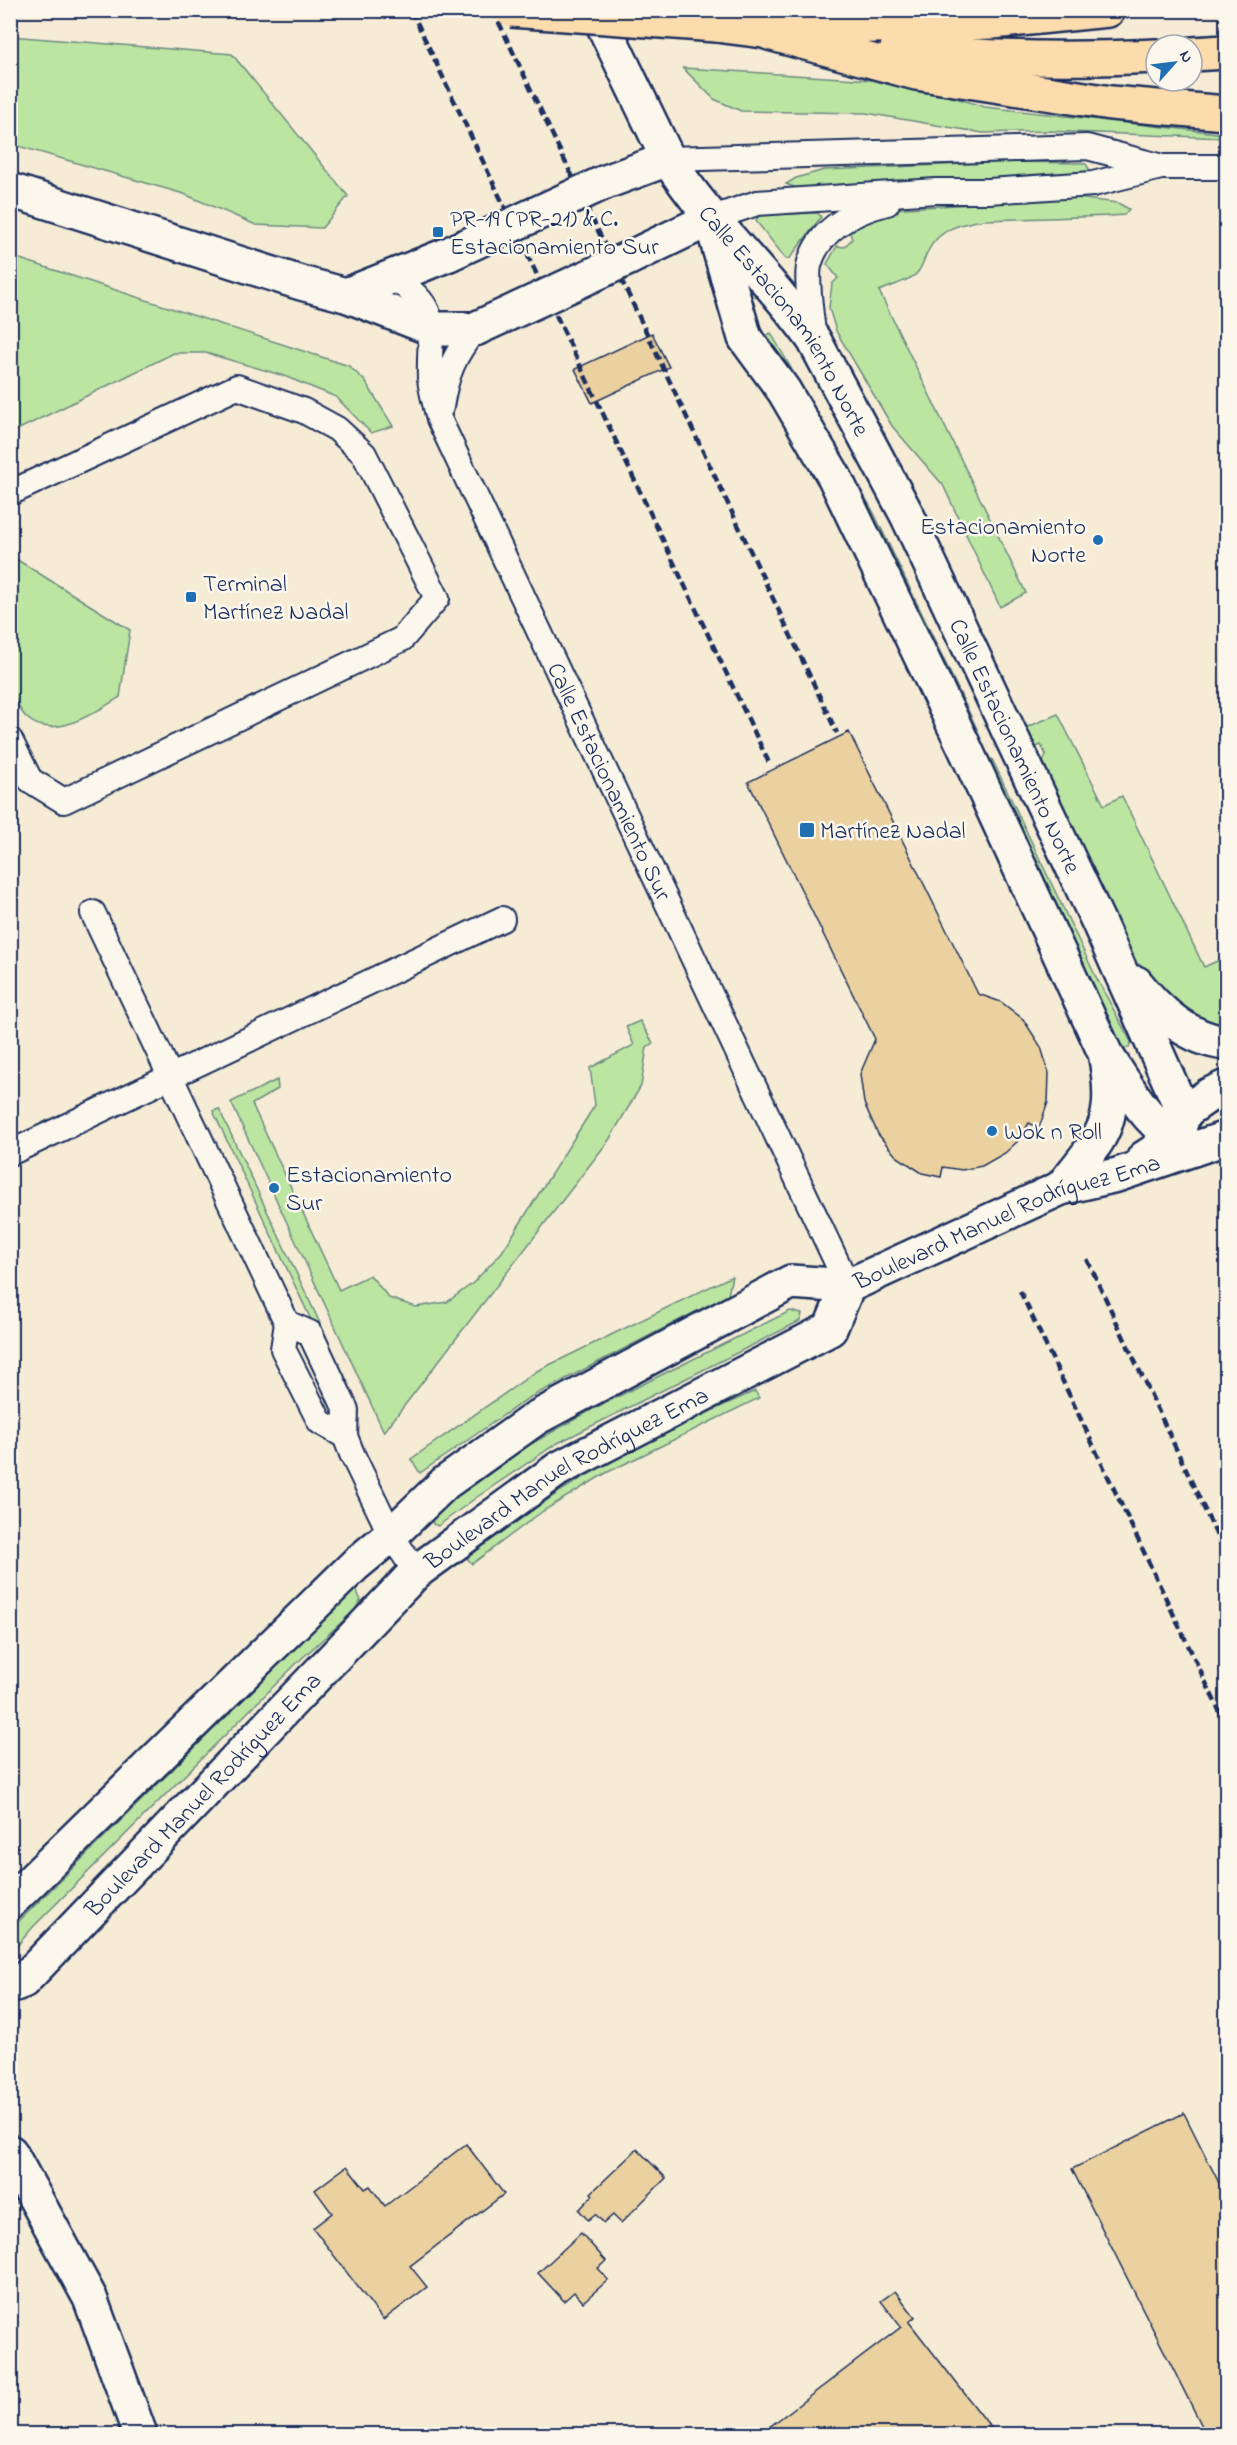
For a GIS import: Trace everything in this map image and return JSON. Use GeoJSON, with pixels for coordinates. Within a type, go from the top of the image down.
{"type":"FeatureCollection","features":[{"type":"Feature","properties":{"kind":"main road"},"geometry":{"type":"LineString","coordinates":[[511,10],[716,25],[928,52],[1086,60],[1144,57]]}},
{"type":"Feature","properties":{"kind":"main road"},"geometry":{"type":"LineString","coordinates":[[759,30],[992,21],[1108,10]]}},
{"type":"Feature","properties":{"kind":"main road"},"geometry":{"type":"LineString","coordinates":[[759,30],[916,73],[1111,103],[1227,113]]}},
{"type":"Feature","properties":{"kind":"main road"},"geometry":{"type":"LineString","coordinates":[[1204,53],[1227,52]]}},
{"type":"Feature","properties":{"kind":"street"},"geometry":{"type":"LineString","coordinates":[[10,190],[301,284],[346,295],[433,328],[475,329],[711,219],[668,159],[596,10]]}},
{"type":"Feature","properties":{"kind":"street"},"geometry":{"type":"LineString","coordinates":[[346,295],[449,254],[603,183],[668,159]]}},
{"type":"Feature","properties":{"kind":"street","name":"Calle Estacionamiento Norte"},"geometry":{"type":"LineString","coordinates":[[711,219],[795,313],[814,340],[906,515],[1098,921],[1173,1126]]}},
{"type":"Feature","properties":{"kind":"street","name":"Calle Estacionamiento Norte"},"geometry":{"type":"LineString","coordinates":[[711,219],[745,338],[784,391],[835,478],[963,746],[1105,1053],[1111,1086],[1108,1116],[1101,1138],[1061,1188]]}},
{"type":"Feature","properties":{"kind":"street"},"geometry":{"type":"LineString","coordinates":[[1098,921],[1133,980],[1154,1007],[1188,1032],[1227,1042]]}},
{"type":"Feature","properties":{"kind":"street"},"geometry":{"type":"LineString","coordinates":[[1105,1053],[1132,1095],[1173,1126],[1227,1138]]}},
{"type":"Feature","properties":{"kind":"street"},"geometry":{"type":"LineString","coordinates":[[1118,1175],[1209,1095],[1227,1087]]}},
{"type":"Feature","properties":{"kind":"street"},"geometry":{"type":"LineString","coordinates":[[1061,1188],[1173,1126]]}},
{"type":"Feature","properties":{"kind":"street","name":"Boulevard Manuel Rodríguez Ema"},"geometry":{"type":"LineString","coordinates":[[10,1986],[22,1981],[31,1972],[416,1572],[558,1469],[830,1329],[848,1286],[1061,1188],[1118,1175],[1227,1138]]}},
{"type":"Feature","properties":{"kind":"street"},"geometry":{"type":"LineString","coordinates":[[10,1902],[356,1564],[392,1534],[445,1483],[482,1454],[536,1418],[791,1282],[848,1286]]}},
{"type":"Feature","properties":{"kind":"street"},"geometry":{"type":"LineString","coordinates":[[10,2152],[90,2298],[140,2434]]}},
{"type":"Feature","properties":{"kind":"lane"},"geometry":{"type":"LineString","coordinates":[[668,159],[1087,147],[1161,167]]}},
{"type":"Feature","properties":{"kind":"lane"},"geometry":{"type":"LineString","coordinates":[[711,219],[757,203],[936,191],[989,191],[1093,184],[1161,167],[1227,167]]}},
{"type":"Feature","properties":{"kind":"lane"},"geometry":{"type":"LineString","coordinates":[[814,340],[809,263],[834,225],[867,208],[936,191]]}},
{"type":"Feature","properties":{"kind":"lane","name":"Calle Estacionamiento Sur"},"geometry":{"type":"LineString","coordinates":[[393,278],[425,305],[433,328],[430,379],[439,419],[848,1286]]}},
{"type":"Feature","properties":{"kind":"lane"},"geometry":{"type":"LineString","coordinates":[[439,419],[446,378],[460,348],[475,329]]}},
{"type":"Feature","properties":{"kind":"lane"},"geometry":{"type":"LineString","coordinates":[[10,493],[237,387],[304,411],[337,429],[364,454],[437,598],[402,639],[64,801],[30,780],[10,740]]}},
{"type":"Feature","properties":{"kind":"lane"},"geometry":{"type":"LineString","coordinates":[[93,913],[287,1323],[283,1349],[320,1422],[345,1437],[392,1534],[416,1572]]}},
{"type":"Feature","properties":{"kind":"lane"},"geometry":{"type":"LineString","coordinates":[[10,1153],[502,919]]}},
{"type":"Feature","properties":{"kind":"green space"},"geometry":{"type":"Polygon","coordinates":[[[10,36],[232,54],[348,196],[322,228],[256,225],[184,194],[11,144],[10,36]]]}},
{"type":"Feature","properties":{"kind":"green space"},"geometry":{"type":"Polygon","coordinates":[[[683,68],[904,82],[985,107],[1217,133],[1226,135],[1226,138],[1045,131],[983,133],[866,113],[741,111],[714,99],[683,68]]]}},
{"type":"Feature","properties":{"kind":"green space"},"geometry":{"type":"Polygon","coordinates":[[[1012,162],[1081,163],[1086,164],[1089,169],[1087,174],[834,188],[797,188],[786,184],[796,178],[824,170],[1012,162]]]}},
{"type":"Feature","properties":{"kind":"green space"},"geometry":{"type":"Polygon","coordinates":[[[1076,198],[1118,203],[1129,209],[1124,215],[984,220],[959,225],[938,237],[914,276],[879,291],[1026,593],[1000,607],[943,485],[892,426],[836,331],[829,308],[832,284],[838,278],[827,264],[837,246],[844,247],[852,239],[849,229],[889,209],[1076,198]]]}},
{"type":"Feature","properties":{"kind":"green space"},"geometry":{"type":"Polygon","coordinates":[[[818,213],[821,217],[790,258],[786,259],[756,221],[759,215],[818,213]]]}},
{"type":"Feature","properties":{"kind":"green space"},"geometry":{"type":"Polygon","coordinates":[[[11,256],[349,366],[365,381],[393,426],[371,433],[336,397],[284,376],[206,353],[174,353],[11,433],[11,256]]]}},
{"type":"Feature","properties":{"kind":"green space"},"geometry":{"type":"Polygon","coordinates":[[[771,333],[873,511],[978,731],[972,733],[791,379],[765,336],[771,333]]]}},
{"type":"Feature","properties":{"kind":"green space"},"geometry":{"type":"Polygon","coordinates":[[[11,556],[130,630],[120,697],[100,710],[62,726],[37,725],[22,712],[11,690],[11,556]]]}},
{"type":"Feature","properties":{"kind":"green space"},"geometry":{"type":"Polygon","coordinates":[[[1058,714],[1104,805],[1122,796],[1204,967],[1226,957],[1226,1027],[1194,1018],[1143,978],[1042,764],[1046,755],[1041,745],[1034,748],[1025,728],[1058,714]]]}},
{"type":"Feature","properties":{"kind":"green space"},"geometry":{"type":"Polygon","coordinates":[[[992,759],[1095,975],[1131,1042],[1129,1048],[1121,1049],[984,762],[992,759]]]}},
{"type":"Feature","properties":{"kind":"green space"},"geometry":{"type":"Polygon","coordinates":[[[640,1021],[653,1043],[647,1047],[641,1086],[609,1140],[384,1432],[231,1102],[277,1080],[278,1089],[252,1104],[339,1290],[370,1275],[389,1298],[416,1307],[447,1302],[473,1283],[502,1252],[595,1105],[590,1068],[634,1045],[626,1027],[640,1021]]]}},
{"type":"Feature","properties":{"kind":"green space"},"geometry":{"type":"Polygon","coordinates":[[[219,1109],[326,1336],[320,1339],[213,1111],[219,1109]]]}},
{"type":"Feature","properties":{"kind":"green space"},"geometry":{"type":"Polygon","coordinates":[[[732,1276],[728,1295],[527,1399],[420,1473],[411,1459],[537,1371],[732,1276]]]}},
{"type":"Feature","properties":{"kind":"green space"},"geometry":{"type":"Polygon","coordinates":[[[790,1311],[802,1314],[800,1321],[556,1444],[438,1526],[433,1524],[431,1518],[434,1513],[531,1444],[593,1409],[790,1311]]]}},
{"type":"Feature","properties":{"kind":"green space"},"geometry":{"type":"Polygon","coordinates":[[[755,1391],[759,1398],[606,1473],[543,1511],[472,1564],[467,1558],[539,1505],[587,1475],[706,1413],[755,1391]]]}},
{"type":"Feature","properties":{"kind":"green space"},"geometry":{"type":"Polygon","coordinates":[[[356,1590],[361,1600],[354,1611],[300,1660],[33,1927],[11,1953],[11,1929],[237,1706],[346,1593],[356,1590]]]}},
{"type":"Feature","properties":{"kind":"building"},"geometry":{"type":"Polygon","coordinates":[[[652,333],[669,367],[592,403],[575,369],[652,333]]]}},
{"type":"Feature","properties":{"kind":"building"},"geometry":{"type":"Polygon","coordinates":[[[849,732],[978,994],[1001,1002],[1023,1019],[1041,1047],[1049,1073],[1048,1102],[1039,1128],[1029,1123],[1019,1140],[1005,1153],[982,1166],[962,1170],[943,1167],[941,1177],[922,1173],[896,1156],[878,1134],[864,1103],[860,1074],[875,1039],[748,782],[849,732]]]}},
{"type":"Feature","properties":{"kind":"building"},"geometry":{"type":"Polygon","coordinates":[[[1184,2113],[1226,2197],[1226,2434],[1206,2434],[1072,2169],[1184,2113]]]}},
{"type":"Feature","properties":{"kind":"building"},"geometry":{"type":"Polygon","coordinates":[[[466,2144],[504,2194],[410,2266],[427,2287],[383,2320],[313,2228],[332,2213],[315,2190],[347,2166],[365,2189],[370,2186],[385,2206],[466,2144]]]}},
{"type":"Feature","properties":{"kind":"building"},"geometry":{"type":"Polygon","coordinates":[[[637,2149],[666,2178],[621,2223],[613,2215],[604,2223],[595,2214],[588,2220],[579,2210],[593,2195],[591,2193],[637,2149]]]}},
{"type":"Feature","properties":{"kind":"building"},"geometry":{"type":"Polygon","coordinates":[[[581,2233],[606,2261],[598,2268],[608,2280],[583,2302],[574,2292],[564,2301],[538,2273],[581,2233]]]}},
{"type":"Feature","properties":{"kind":"building"},"geometry":{"type":"Polygon","coordinates":[[[895,2291],[915,2317],[909,2322],[996,2434],[760,2434],[901,2327],[881,2301],[895,2291]]]}},
{"type":"Feature","properties":{"kind":"railway"},"geometry":{"type":"LineString","coordinates":[[411,10],[770,765]]}},
{"type":"Feature","properties":{"kind":"railway"},"geometry":{"type":"LineString","coordinates":[[493,10],[837,733]]}},
{"type":"Feature","properties":{"kind":"railway"},"geometry":{"type":"LineString","coordinates":[[1087,1259],[1226,1555]]}},
{"type":"Feature","properties":{"kind":"railway"},"geometry":{"type":"LineString","coordinates":[[1020,1291],[1226,1725]]}},
{"type":"Feature","properties":{"kind":"place","name":"PR-19 (PR-21) & C. Estacionamiento Sur"},"geometry":{"type":"Point","coordinates":[438,232]}},
{"type":"Feature","properties":{"kind":"place","name":"Estacionamiento Norte"},"geometry":{"type":"Point","coordinates":[1098,540]}},
{"type":"Feature","properties":{"kind":"place","name":"Terminal Martínez Nadal"},"geometry":{"type":"Point","coordinates":[191,597]}},
{"type":"Feature","properties":{"kind":"place","name":"Martínez Nadal"},"geometry":{"type":"Point","coordinates":[807,830]}},
{"type":"Feature","properties":{"kind":"place","name":"Wok n Roll"},"geometry":{"type":"Point","coordinates":[992,1131]}},
{"type":"Feature","properties":{"kind":"place","name":"Estacionamiento Sur"},"geometry":{"type":"Point","coordinates":[274,1188]}}]}
